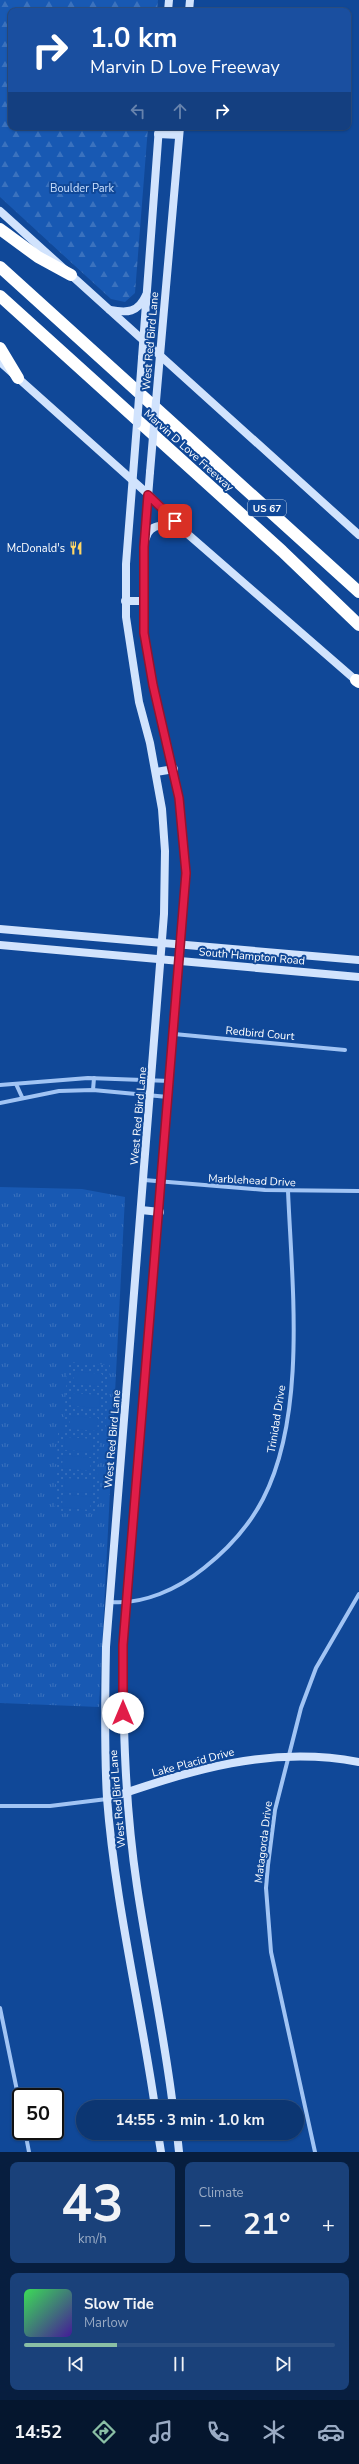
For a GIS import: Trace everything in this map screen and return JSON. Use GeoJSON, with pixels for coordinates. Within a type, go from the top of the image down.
{"type":"FeatureCollection","features":[{"type":"Feature","properties":{"kind":"highway"},"geometry":{"type":"LineString","coordinates":[[0,229],[38,258],[71,275]]}},
{"type":"Feature","properties":{"kind":"highway","name":"Marvin D Love Freeway"},"geometry":{"type":"LineString","coordinates":[[0,267],[359,592]]}},
{"type":"Feature","properties":{"kind":"highway","name":"Marvin D Love Freeway"},"geometry":{"type":"LineString","coordinates":[[0,296],[282,551],[359,625]]}},
{"type":"Feature","properties":{"kind":"highway"},"geometry":{"type":"LineString","coordinates":[[0,348],[18,378]]}},
{"type":"Feature","properties":{"kind":"main road"},"geometry":{"type":"LineString","coordinates":[[158,130],[179,131]]}},
{"type":"Feature","properties":{"kind":"main road","name":"West Red Bird Lane"},"geometry":{"type":"LineString","coordinates":[[154,2100],[125,1938],[107,1799],[105,1709],[110,1602],[162,944],[165,845],[156,772],[139,702],[128,634],[125,602],[126,564],[148,287],[158,130]]}},
{"type":"Feature","properties":{"kind":"main road","name":"West Red Bird Lane"},"geometry":{"type":"LineString","coordinates":[[172,2100],[136,1885],[127,1792],[123,1698],[127,1603],[180,961],[186,857],[184,827],[174,769],[146,654],[143,601],[144,547],[179,131]]}},
{"type":"Feature","properties":{"kind":"main road"},"geometry":{"type":"LineString","coordinates":[[0,211],[359,535]]}},
{"type":"Feature","properties":{"kind":"main road"},"geometry":{"type":"LineString","coordinates":[[109,310],[122,312],[132,311],[141,305],[148,287]]}},
{"type":"Feature","properties":{"kind":"main road"},"geometry":{"type":"LineString","coordinates":[[0,362],[133,481],[184,530],[358,681]]}},
{"type":"Feature","properties":{"kind":"main road"},"geometry":{"type":"LineString","coordinates":[[144,547],[147,534],[159,525],[170,525],[184,530]]}},
{"type":"Feature","properties":{"kind":"main road"},"geometry":{"type":"LineString","coordinates":[[125,602],[143,601]]}},
{"type":"Feature","properties":{"kind":"main road"},"geometry":{"type":"LineString","coordinates":[[156,772],[174,769]]}},
{"type":"Feature","properties":{"kind":"main road","name":"South Hampton Road"},"geometry":{"type":"LineString","coordinates":[[0,929],[181,946],[359,960]]}},
{"type":"Feature","properties":{"kind":"main road","name":"South Hampton Road"},"geometry":{"type":"LineString","coordinates":[[0,945],[359,977]]}},
{"type":"Feature","properties":{"kind":"main road"},"geometry":{"type":"LineString","coordinates":[[141,1210],[160,1212]]}},
{"type":"Feature","properties":{"kind":"main road","name":"Lake Placid Drive"},"geometry":{"type":"LineString","coordinates":[[107,1799],[224,1763],[265,1757],[287,1756],[359,1762]]}},
{"type":"Feature","properties":{"kind":"main road"},"geometry":{"type":"LineString","coordinates":[[159,2140],[161,2152]]}},
{"type":"Feature","properties":{"kind":"main road"},"geometry":{"type":"LineString","coordinates":[[177,2140],[179,2152]]}},
{"type":"Feature","properties":{"kind":"street","name":"Redbird Court"},"geometry":{"type":"LineString","coordinates":[[174,1034],[345,1050]]}},
{"type":"Feature","properties":{"kind":"street"},"geometry":{"type":"LineString","coordinates":[[93,1090],[94,1078]]}},
{"type":"Feature","properties":{"kind":"street"},"geometry":{"type":"LineString","coordinates":[[0,1086],[94,1078],[170,1081]]}},
{"type":"Feature","properties":{"kind":"street"},"geometry":{"type":"LineString","coordinates":[[52,1082],[55,1091]]}},
{"type":"Feature","properties":{"kind":"street"},"geometry":{"type":"LineString","coordinates":[[16,1084],[22,1097]]}},
{"type":"Feature","properties":{"kind":"street"},"geometry":{"type":"LineString","coordinates":[[0,1103],[55,1091],[93,1090],[169,1097]]}},
{"type":"Feature","properties":{"kind":"street","name":"Marblehead Drive"},"geometry":{"type":"LineString","coordinates":[[144,1180],[288,1191],[359,1191]]}},
{"type":"Feature","properties":{"kind":"street","name":"Trinidad Drive"},"geometry":{"type":"LineString","coordinates":[[110,1602],[127,1603],[150,1598],[199,1572],[215,1559],[239,1534],[254,1515],[272,1481],[282,1448],[290,1391],[293,1334],[288,1191]]}},
{"type":"Feature","properties":{"kind":"street","name":"Matagorda Drive"},"geometry":{"type":"LineString","coordinates":[[315,2152],[273,1959],[268,1917],[268,1864],[275,1810],[287,1756],[301,1708],[316,1668],[359,1594]]}},
{"type":"Feature","properties":{"kind":"street"},"geometry":{"type":"LineString","coordinates":[[0,1806],[50,1806],[107,1799]]}},
{"type":"Feature","properties":{"kind":"street"},"geometry":{"type":"LineString","coordinates":[[0,2008],[16,2088]]}},
{"type":"Feature","properties":{"kind":"street"},"geometry":{"type":"LineString","coordinates":[[27,2140],[29,2152]]}},
{"type":"Feature","properties":{"kind":"green space","name":"Boulder Park"},"geometry":{"type":"Polygon","coordinates":[[[0,0],[158,0],[157,8],[8,8],[8,130],[148,130],[135,293],[125,302],[111,299],[0,197],[0,0]]]}},
{"type":"Feature","properties":{"kind":"green space"},"geometry":{"type":"Polygon","coordinates":[[[0,1187],[82,1189],[125,1197],[99,1707],[0,1703],[0,1187]]]}},
{"type":"Feature","properties":{"kind":"green space"},"geometry":{"type":"Polygon","coordinates":[[[68,1362],[110,1365],[105,1436],[100,1436],[97,1475],[101,1475],[97,1514],[55,1511],[58,1433],[63,1433],[68,1362]]]}},
{"type":"Feature","properties":{"kind":"green space"},"geometry":{"type":"Polygon","coordinates":[[[74,1371],[102,1374],[101,1386],[73,1384],[74,1371]]]}},
{"type":"Feature","properties":{"kind":"green space"},"geometry":{"type":"Polygon","coordinates":[[[72,1393],[100,1395],[99,1408],[71,1406],[72,1393]]]}},
{"type":"Feature","properties":{"kind":"green space"},"geometry":{"type":"Polygon","coordinates":[[[70,1416],[98,1418],[97,1431],[69,1429],[70,1416]]]}},
{"type":"Feature","properties":{"kind":"green space"},"geometry":{"type":"Polygon","coordinates":[[[65,1437],[93,1439],[92,1452],[64,1450],[65,1437]]]}},
{"type":"Feature","properties":{"kind":"green space"},"geometry":{"type":"Polygon","coordinates":[[[63,1455],[91,1458],[90,1471],[62,1468],[63,1455]]]}},
{"type":"Feature","properties":{"kind":"green space"},"geometry":{"type":"Polygon","coordinates":[[[65,1478],[93,1480],[92,1493],[64,1491],[65,1478]]]}},
{"type":"Feature","properties":{"kind":"green space"},"geometry":{"type":"Polygon","coordinates":[[[63,1494],[91,1497],[90,1510],[62,1507],[63,1494]]]}},
{"type":"Feature","properties":{"kind":"place","name":"McDonald's"},"geometry":{"type":"Point","coordinates":[76,548]}},
{"type":"Feature","properties":{"kind":"route"},"geometry":{"type":"LineString","coordinates":[[123,1713],[123,1645],[184,918],[186,873],[184,827],[174,769],[146,654],[143,601],[144,547],[148,495],[175,521]]}}]}
